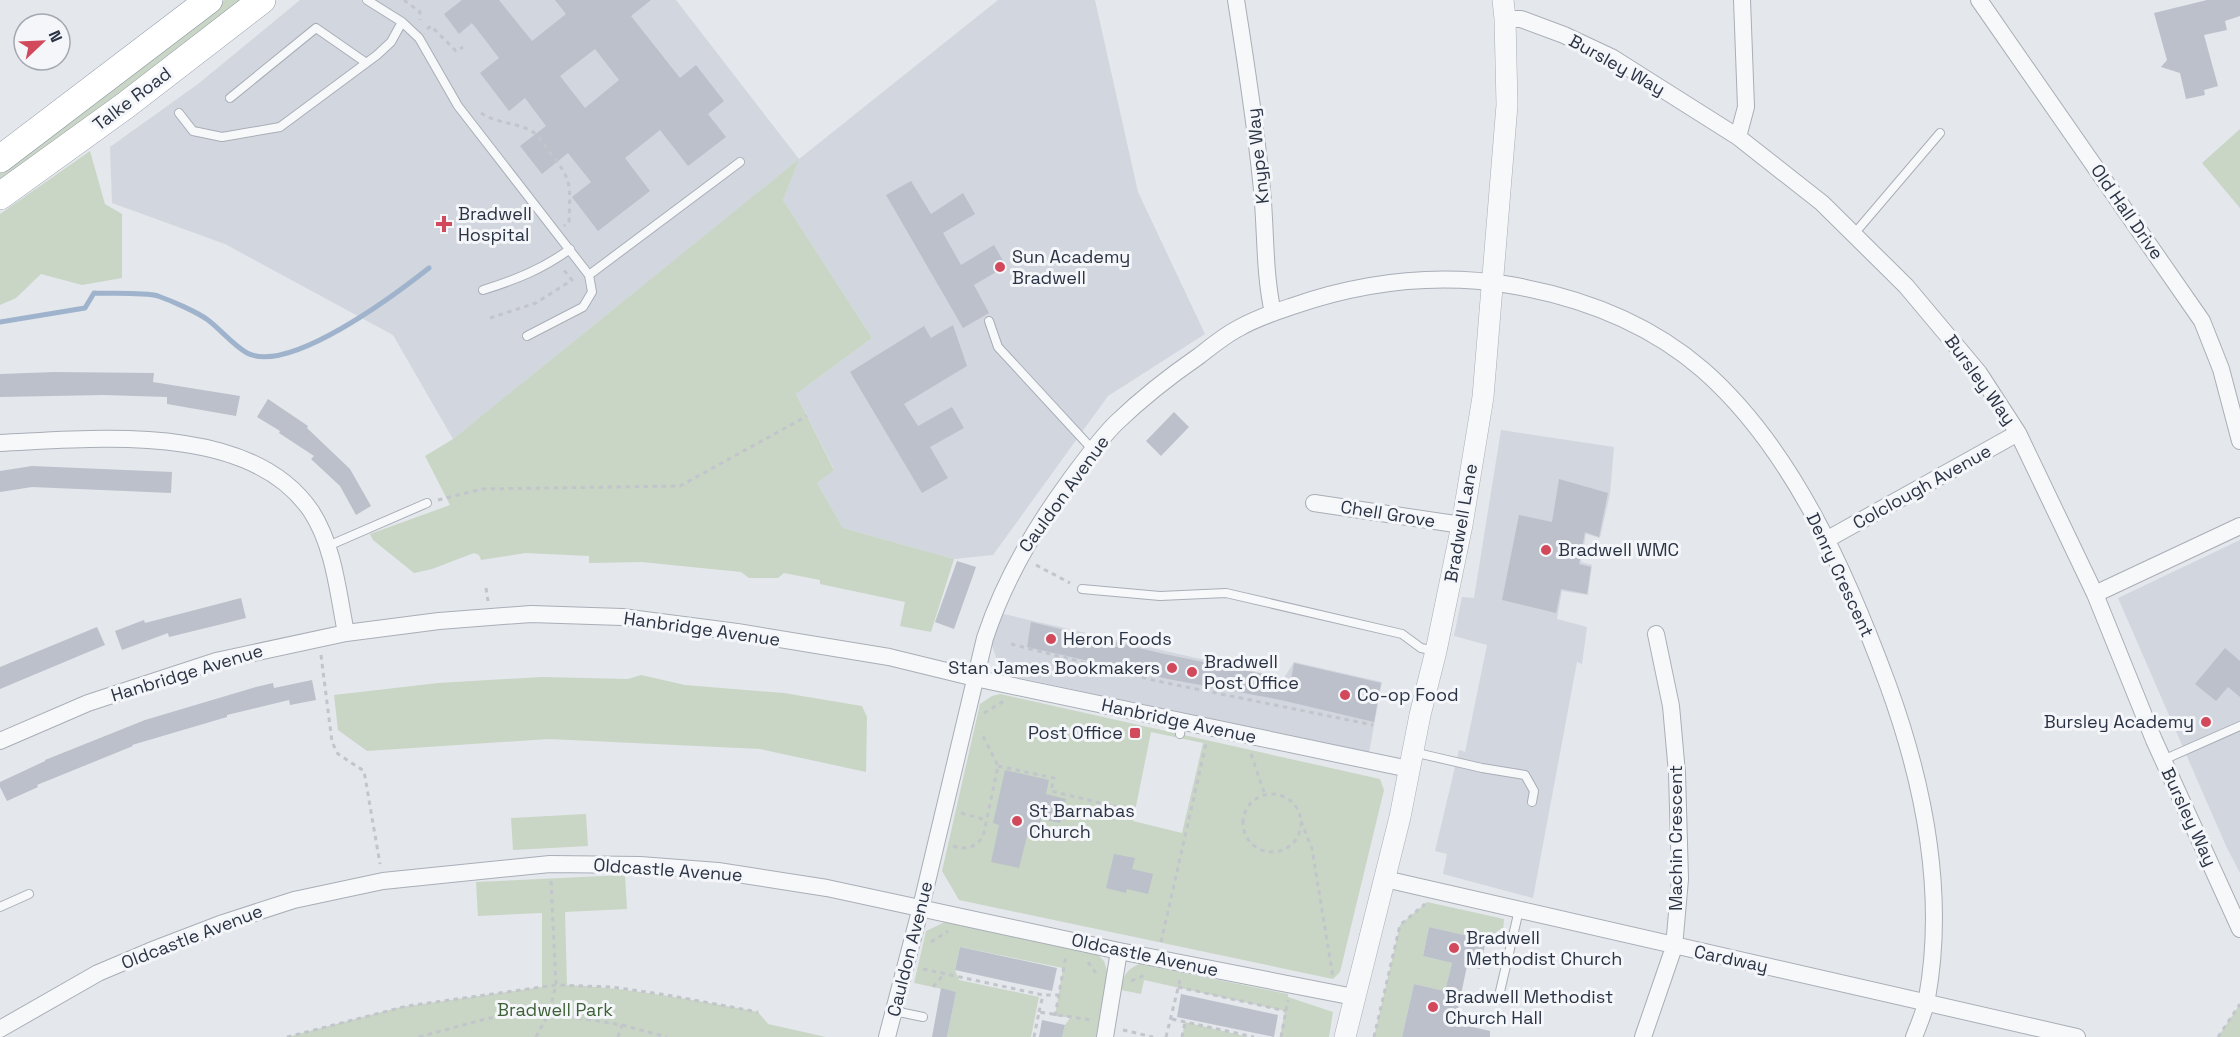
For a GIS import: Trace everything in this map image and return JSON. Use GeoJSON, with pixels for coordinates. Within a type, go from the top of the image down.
{"type":"FeatureCollection","features":[{"type":"Feature","properties":{"kind":"highway","name":"Talke Road"},"geometry":{"type":"LineString","coordinates":[[0,159],[211,0]]}},
{"type":"Feature","properties":{"kind":"highway","name":"Talke Road"},"geometry":{"type":"LineString","coordinates":[[0,196],[126,105],[262,0]]}},
{"type":"Feature","properties":{"kind":"street","name":"Knype Way"},"geometry":{"type":"LineString","coordinates":[[1236,0],[1254,115],[1263,193],[1268,291],[1273,313]]}},
{"type":"Feature","properties":{"kind":"street"},"geometry":{"type":"LineString","coordinates":[[1738,137],[1746,107],[1742,0]]}},
{"type":"Feature","properties":{"kind":"street","name":"Old Hall Drive"},"geometry":{"type":"LineString","coordinates":[[1978,0],[2202,321],[2221,369],[2240,441]]}},
{"type":"Feature","properties":{"kind":"street","name":"Bursley Way"},"geometry":{"type":"LineString","coordinates":[[1504,10],[1613,58],[1738,137],[1822,203],[1854,234],[1906,286],[1980,373],[2018,433],[2095,594],[2163,760],[2240,929]]}},
{"type":"Feature","properties":{"kind":"street","name":"Bradwell Lane"},"geometry":{"type":"LineString","coordinates":[[1345,1037],[1400,818],[1462,525],[1483,397],[1507,105],[1504,10]]}},
{"type":"Feature","properties":{"kind":"street","name":"Cauldon Avenue"},"geometry":{"type":"LineString","coordinates":[[887,1037],[991,619],[1020,556],[1050,508],[1093,450],[1115,424],[1169,377],[1239,328],[1273,313],[1321,296],[1380,283],[1456,279],[1493,282]]}},
{"type":"Feature","properties":{"kind":"street","name":"Denry Crescent"},"geometry":{"type":"LineString","coordinates":[[1493,282],[1544,291],[1614,314],[1661,339],[1700,368],[1738,403],[1799,490],[1849,587],[1902,723],[1915,770],[1927,828],[1934,890],[1934,940],[1927,1002],[1914,1037]]}},
{"type":"Feature","properties":{"kind":"street","name":"Colclough Avenue"},"geometry":{"type":"LineString","coordinates":[[1826,540],[2018,433]]}},
{"type":"Feature","properties":{"kind":"street"},"geometry":{"type":"LineString","coordinates":[[0,443],[139,439],[207,447],[233,454],[259,466],[283,482],[311,511],[328,546],[346,633]]}},
{"type":"Feature","properties":{"kind":"street","name":"Chell Grove"},"geometry":{"type":"LineString","coordinates":[[1314,503],[1462,525]]}},
{"type":"Feature","properties":{"kind":"street"},"geometry":{"type":"LineString","coordinates":[[2095,594],[2240,526]]}},
{"type":"Feature","properties":{"kind":"street","name":"Hanbridge Avenue"},"geometry":{"type":"LineString","coordinates":[[0,741],[88,703],[216,661],[346,633],[440,621],[531,614],[622,617],[736,632],[889,657],[1181,727],[1209,728],[1411,761]]}},
{"type":"Feature","properties":{"kind":"street","name":"Machin Crescent"},"geometry":{"type":"LineString","coordinates":[[1643,1037],[1674,947],[1680,879],[1677,773],[1671,706],[1656,634]]}},
{"type":"Feature","properties":{"kind":"street","name":"Oldcastle Avenue"},"geometry":{"type":"LineString","coordinates":[[1,1026],[98,973],[223,923],[294,900],[383,881],[550,864],[640,865],[718,871],[827,888],[1119,951],[1159,947],[1183,964],[1354,997]]}},
{"type":"Feature","properties":{"kind":"street","name":"Cardway"},"geometry":{"type":"LineString","coordinates":[[1385,879],[1674,947],[2077,1037]]}},
{"type":"Feature","properties":{"kind":"street"},"geometry":{"type":"LineString","coordinates":[[1106,1029],[1119,951]]}},
{"type":"Feature","properties":{"kind":"lane"},"geometry":{"type":"LineString","coordinates":[[367,0],[402,22],[419,38],[458,106],[589,275],[592,291],[583,307],[527,336]]}},
{"type":"Feature","properties":{"kind":"lane"},"geometry":{"type":"LineString","coordinates":[[179,113],[193,131],[222,137],[280,127],[392,42],[402,22]]}},
{"type":"Feature","properties":{"kind":"lane"},"geometry":{"type":"LineString","coordinates":[[230,98],[316,28],[365,62]]}},
{"type":"Feature","properties":{"kind":"lane"},"geometry":{"type":"LineString","coordinates":[[1854,234],[1940,133]]}},
{"type":"Feature","properties":{"kind":"lane"},"geometry":{"type":"LineString","coordinates":[[589,275],[740,162]]}},
{"type":"Feature","properties":{"kind":"lane"},"geometry":{"type":"LineString","coordinates":[[483,290],[522,277],[555,260],[570,249]]}},
{"type":"Feature","properties":{"kind":"lane"},"geometry":{"type":"LineString","coordinates":[[989,321],[998,347],[1093,450]]}},
{"type":"Feature","properties":{"kind":"lane"},"geometry":{"type":"LineString","coordinates":[[328,546],[427,503]]}},
{"type":"Feature","properties":{"kind":"lane"},"geometry":{"type":"LineString","coordinates":[[1083,589],[1160,596],[1226,593],[1402,634],[1421,648],[1436,651]]}},
{"type":"Feature","properties":{"kind":"lane"},"geometry":{"type":"LineString","coordinates":[[2163,760],[2240,726]]}},
{"type":"Feature","properties":{"kind":"lane"},"geometry":{"type":"LineString","coordinates":[[1411,761],[1482,768],[1525,776],[1534,791],[1532,802]]}},
{"type":"Feature","properties":{"kind":"lane"},"geometry":{"type":"LineString","coordinates":[[0,907],[29,894]]}},
{"type":"Feature","properties":{"kind":"lane"},"geometry":{"type":"LineString","coordinates":[[1498,1000],[1520,910]]}},
{"type":"Feature","properties":{"kind":"lane"},"geometry":{"type":"LineString","coordinates":[[894,1011],[923,1017]]}},
{"type":"Feature","properties":{"kind":"path"},"geometry":{"type":"LineString","coordinates":[[404,0],[420,12],[421,23],[426,30],[431,26],[456,51],[463,46]]}},
{"type":"Feature","properties":{"kind":"path"},"geometry":{"type":"LineString","coordinates":[[427,503],[482,489],[680,486],[807,416]]}},
{"type":"Feature","properties":{"kind":"path"},"geometry":{"type":"LineString","coordinates":[[1020,556],[1083,589]]}},
{"type":"Feature","properties":{"kind":"path"},"geometry":{"type":"LineString","coordinates":[[486,588],[488,604]]}},
{"type":"Feature","properties":{"kind":"path"},"geometry":{"type":"LineString","coordinates":[[319,638],[332,742],[338,754],[364,771],[383,881]]}},
{"type":"Feature","properties":{"kind":"path"},"geometry":{"type":"LineString","coordinates":[[1011,644],[1158,681],[1373,725]]}},
{"type":"Feature","properties":{"kind":"path"},"geometry":{"type":"LineString","coordinates":[[978,717],[1010,697],[1000,694]]}},
{"type":"Feature","properties":{"kind":"path"},"geometry":{"type":"LineString","coordinates":[[1159,947],[1209,728]]}},
{"type":"Feature","properties":{"kind":"path"},"geometry":{"type":"LineString","coordinates":[[936,843],[963,849],[975,846],[982,837],[998,766],[980,730]]}},
{"type":"Feature","properties":{"kind":"path"},"geometry":{"type":"LineString","coordinates":[[1244,735],[1264,795]]}},
{"type":"Feature","properties":{"kind":"path"},"geometry":{"type":"LineString","coordinates":[[998,766],[1054,778],[1052,791],[1134,811]]}},
{"type":"Feature","properties":{"kind":"path"},"geometry":{"type":"LineString","coordinates":[[1301,821],[1296,840],[1289,847],[1270,852],[1260,850],[1251,844],[1243,826],[1248,806],[1264,795],[1281,795],[1289,799],[1299,813],[1312,849],[1333,979],[1340,972]]}},
{"type":"Feature","properties":{"kind":"path"},"geometry":{"type":"LineString","coordinates":[[944,809],[986,820]]}},
{"type":"Feature","properties":{"kind":"path"},"geometry":{"type":"LineString","coordinates":[[536,1037],[549,1013],[556,985],[550,864]]}},
{"type":"Feature","properties":{"kind":"path"},"geometry":{"type":"LineString","coordinates":[[1374,1037],[1400,925],[1427,902]]}},
{"type":"Feature","properties":{"kind":"path"},"geometry":{"type":"LineString","coordinates":[[1055,1016],[1066,954]]}},
{"type":"Feature","properties":{"kind":"path"},"geometry":{"type":"LineString","coordinates":[[1085,958],[1099,977]]}},
{"type":"Feature","properties":{"kind":"path"},"geometry":{"type":"LineString","coordinates":[[1166,1037],[1183,964]]}},
{"type":"Feature","properties":{"kind":"path"},"geometry":{"type":"LineString","coordinates":[[918,968],[1043,995],[1058,995]]}},
{"type":"Feature","properties":{"kind":"path"},"geometry":{"type":"LineString","coordinates":[[933,987],[944,974]]}},
{"type":"Feature","properties":{"kind":"path"},"geometry":{"type":"LineString","coordinates":[[1131,982],[1148,974]]}},
{"type":"Feature","properties":{"kind":"path"},"geometry":{"type":"LineString","coordinates":[[287,1037],[407,1006],[556,985],[612,987],[758,1012]]}},
{"type":"Feature","properties":{"kind":"path"},"geometry":{"type":"LineString","coordinates":[[1281,1037],[1291,985]]}},
{"type":"Feature","properties":{"kind":"path"},"geometry":{"type":"LineString","coordinates":[[1178,987],[1286,1011]]}},
{"type":"Feature","properties":{"kind":"path"},"geometry":{"type":"LineString","coordinates":[[1034,1037],[1043,995]]}},
{"type":"Feature","properties":{"kind":"path"},"geometry":{"type":"LineString","coordinates":[[2218,1037],[2240,1004]]}},
{"type":"Feature","properties":{"kind":"path"},"geometry":{"type":"LineString","coordinates":[[1039,1012],[1106,1029],[1152,1037]]}},
{"type":"Feature","properties":{"kind":"path"},"geometry":{"type":"LineString","coordinates":[[419,1037],[489,1018],[549,1013],[621,1025],[667,1037]]}},
{"type":"Feature","properties":{"kind":"path"},"geometry":{"type":"LineString","coordinates":[[1172,1019],[1254,1037]]}},
{"type":"Feature","properties":{"kind":"path"},"geometry":{"type":"LineString","coordinates":[[1182,1037],[1185,1022]]}},
{"type":"Feature","properties":{"kind":"path"},"geometry":{"type":"LineString","coordinates":[[618,1037],[621,1025]]}},
{"type":"Feature","properties":{"kind":"path"},"geometry":{"type":"LineString","coordinates":[[540,1029],[542,1037]]}},
{"type":"Feature","properties":{"kind":"shaded area"},"geometry":{"type":"Polygon","coordinates":[[[300,0],[676,0],[799,159],[998,0],[1095,0],[1138,192],[1205,334],[1108,396],[993,555],[954,559],[843,528],[817,483],[834,469],[796,394],[872,338],[783,200],[798,160],[453,439],[393,335],[225,244],[112,203],[110,147],[198,84],[300,0]]]}},
{"type":"Feature","properties":{"kind":"shaded area"},"geometry":{"type":"Polygon","coordinates":[[[1501,430],[1614,447],[1610,494],[1600,538],[1586,534],[1581,562],[1592,565],[1588,595],[1562,591],[1557,619],[1587,627],[1582,664],[1577,662],[1533,898],[1443,874],[1447,854],[1435,851],[1459,750],[1465,752],[1487,645],[1454,636],[1462,597],[1474,598],[1501,430]]]}},
{"type":"Feature","properties":{"kind":"shaded area","name":"Bursley Academy"},"geometry":{"type":"Polygon","coordinates":[[[2240,540],[2240,873],[2226,846],[2118,598],[2240,540]]]}},
{"type":"Feature","properties":{"kind":"shaded area"},"geometry":{"type":"Polygon","coordinates":[[[999,613],[1284,678],[1294,662],[1382,682],[1369,753],[1002,674],[991,643],[999,613]]]}},
{"type":"Feature","properties":{"kind":"green space"},"geometry":{"type":"Polygon","coordinates":[[[224,0],[247,0],[0,186],[0,165],[150,57],[224,0]]]}},
{"type":"Feature","properties":{"kind":"green space"},"geometry":{"type":"Polygon","coordinates":[[[2240,129],[2240,208],[2202,163],[2240,129]]]}},
{"type":"Feature","properties":{"kind":"green space"},"geometry":{"type":"Polygon","coordinates":[[[90,151],[105,204],[122,214],[122,278],[82,285],[41,274],[16,298],[0,305],[0,214],[90,151]]]}},
{"type":"Feature","properties":{"kind":"green space"},"geometry":{"type":"Polygon","coordinates":[[[799,159],[783,200],[872,338],[796,394],[834,470],[817,483],[843,528],[954,559],[931,632],[900,626],[905,602],[820,584],[820,580],[784,573],[778,578],[749,578],[741,572],[641,562],[589,563],[589,556],[526,553],[481,560],[479,555],[474,553],[432,569],[414,573],[373,540],[370,534],[450,505],[425,456],[453,439],[799,159]]]}},
{"type":"Feature","properties":{"kind":"green space"},"geometry":{"type":"Polygon","coordinates":[[[641,675],[685,685],[784,693],[862,706],[867,717],[866,772],[760,749],[549,739],[367,751],[338,730],[334,695],[438,683],[542,677],[628,679],[641,675]]]}},
{"type":"Feature","properties":{"kind":"green space"},"geometry":{"type":"Polygon","coordinates":[[[1000,694],[1380,779],[1384,790],[1340,972],[1333,979],[959,900],[942,871],[980,704],[1000,694]],[[1151,732],[1133,821],[1182,833],[1203,743],[1151,732]]]}},
{"type":"Feature","properties":{"kind":"green space"},"geometry":{"type":"Polygon","coordinates":[[[586,814],[588,846],[513,850],[511,818],[586,814]]]}},
{"type":"Feature","properties":{"kind":"green space","name":"Bradwell Park"},"geometry":{"type":"Polygon","coordinates":[[[625,875],[627,909],[565,912],[567,985],[639,992],[758,1012],[768,1024],[826,1037],[287,1037],[401,1007],[542,987],[542,913],[478,916],[476,882],[625,875]]]}},
{"type":"Feature","properties":{"kind":"green space"},"geometry":{"type":"Polygon","coordinates":[[[1427,902],[1504,919],[1503,931],[1499,930],[1486,940],[1429,927],[1423,956],[1452,963],[1445,991],[1414,984],[1402,1037],[1374,1037],[1400,925],[1427,902]]]}},
{"type":"Feature","properties":{"kind":"green space"},"geometry":{"type":"Polygon","coordinates":[[[945,922],[1097,954],[1104,961],[1108,974],[1096,1037],[1062,1037],[1065,1025],[1070,1018],[1075,1018],[1055,1016],[1063,968],[960,947],[955,970],[959,980],[1039,997],[1031,1037],[947,1037],[956,992],[914,983],[926,931],[945,922]]]}},
{"type":"Feature","properties":{"kind":"green space"},"geometry":{"type":"Polygon","coordinates":[[[1139,964],[1288,994],[1288,997],[1333,1012],[1329,1037],[1280,1037],[1285,1011],[1144,980],[1141,994],[1121,990],[1126,974],[1139,964]]]}},
{"type":"Feature","properties":{"kind":"green space"},"geometry":{"type":"Polygon","coordinates":[[[2240,1004],[2240,1037],[2218,1037],[2240,1004]]]}},
{"type":"Feature","properties":{"kind":"green space"},"geometry":{"type":"Polygon","coordinates":[[[1185,1022],[1249,1037],[1182,1037],[1185,1022]]]}},
{"type":"Feature","properties":{"kind":"building"},"geometry":{"type":"Polygon","coordinates":[[[462,0],[499,0],[532,41],[566,14],[555,0],[651,0],[631,16],[680,78],[696,65],[724,101],[708,114],[726,137],[688,166],[660,130],[625,158],[650,191],[598,231],[572,197],[591,182],[568,153],[542,174],[520,146],[546,126],[525,98],[509,111],[480,73],[499,58],[472,23],[459,34],[444,14],[462,0]],[[595,49],[560,76],[585,108],[619,80],[595,49]]]}},
{"type":"Feature","properties":{"kind":"building"},"geometry":{"type":"Polygon","coordinates":[[[2207,0],[2240,0],[2240,16],[2225,21],[2227,30],[2204,35],[2218,86],[2204,90],[2205,95],[2186,99],[2180,73],[2161,67],[2167,60],[2154,13],[2207,0]]]}},
{"type":"Feature","properties":{"kind":"building"},"geometry":{"type":"Polygon","coordinates":[[[911,181],[931,214],[963,193],[975,214],[943,233],[961,265],[994,245],[1006,266],[974,285],[989,313],[963,328],[886,195],[911,181]]]}},
{"type":"Feature","properties":{"kind":"building"},"geometry":{"type":"Polygon","coordinates":[[[953,325],[967,366],[904,404],[918,426],[952,407],[964,428],[930,447],[948,478],[922,493],[850,372],[924,326],[931,338],[953,325]]]}},
{"type":"Feature","properties":{"kind":"building"},"geometry":{"type":"Polygon","coordinates":[[[154,373],[153,382],[240,396],[236,416],[167,404],[167,397],[104,395],[0,397],[0,374],[154,373]]]}},
{"type":"Feature","properties":{"kind":"building"},"geometry":{"type":"Polygon","coordinates":[[[268,399],[308,426],[307,428],[350,469],[371,506],[356,515],[340,486],[311,459],[314,456],[257,417],[268,399]]]}},
{"type":"Feature","properties":{"kind":"building"},"geometry":{"type":"Polygon","coordinates":[[[1174,412],[1189,427],[1161,456],[1146,441],[1174,412]]]}},
{"type":"Feature","properties":{"kind":"building"},"geometry":{"type":"Polygon","coordinates":[[[32,466],[172,472],[171,493],[32,487],[0,492],[0,471],[32,466]]]}},
{"type":"Feature","properties":{"kind":"building","name":"Bradwell WMC"},"geometry":{"type":"Polygon","coordinates":[[[1559,479],[1608,493],[1599,537],[1585,532],[1579,564],[1591,567],[1587,594],[1561,589],[1556,613],[1502,600],[1519,515],[1552,522],[1559,479]]]}},
{"type":"Feature","properties":{"kind":"building"},"geometry":{"type":"Polygon","coordinates":[[[957,561],[976,567],[954,629],[935,622],[957,561]]]}},
{"type":"Feature","properties":{"kind":"building"},"geometry":{"type":"Polygon","coordinates":[[[241,598],[246,618],[169,637],[168,633],[122,650],[115,631],[144,620],[145,623],[241,598]]]}},
{"type":"Feature","properties":{"kind":"building"},"geometry":{"type":"Polygon","coordinates":[[[1031,622],[1164,654],[1291,680],[1294,663],[1381,683],[1374,722],[1281,700],[1168,679],[1027,647],[1031,622]]]}},
{"type":"Feature","properties":{"kind":"building"},"geometry":{"type":"Polygon","coordinates":[[[97,627],[105,645],[0,689],[0,667],[97,627]]]}},
{"type":"Feature","properties":{"kind":"building"},"geometry":{"type":"Polygon","coordinates":[[[2225,648],[2240,661],[2240,697],[2228,687],[2216,701],[2195,684],[2225,648]]]}},
{"type":"Feature","properties":{"kind":"building"},"geometry":{"type":"Polygon","coordinates":[[[312,680],[316,700],[290,705],[289,700],[227,715],[227,717],[132,745],[37,785],[38,787],[7,801],[0,787],[0,782],[45,760],[145,720],[256,687],[273,683],[274,688],[312,680]]]}},
{"type":"Feature","properties":{"kind":"building","name":"St Barnabas Church"},"geometry":{"type":"Polygon","coordinates":[[[1005,770],[1049,780],[1046,794],[1066,799],[1060,823],[1041,819],[1037,834],[1028,832],[1019,868],[991,862],[999,825],[993,823],[1005,770]]]}},
{"type":"Feature","properties":{"kind":"building"},"geometry":{"type":"Polygon","coordinates":[[[1114,854],[1135,858],[1132,869],[1153,874],[1148,894],[1127,889],[1126,893],[1106,888],[1114,854]]]}},
{"type":"Feature","properties":{"kind":"building","name":"Bradwell Methodist Church Hall"},"geometry":{"type":"Polygon","coordinates":[[[1429,927],[1486,940],[1480,969],[1467,966],[1455,1023],[1490,1031],[1490,1037],[1402,1037],[1414,984],[1445,991],[1452,963],[1423,956],[1429,927]]]}},
{"type":"Feature","properties":{"kind":"building"},"geometry":{"type":"Polygon","coordinates":[[[960,947],[1057,968],[1052,991],[955,970],[960,947]]]}},
{"type":"Feature","properties":{"kind":"building"},"geometry":{"type":"Polygon","coordinates":[[[941,988],[956,992],[947,1037],[932,1037],[941,988]]]}},
{"type":"Feature","properties":{"kind":"building"},"geometry":{"type":"Polygon","coordinates":[[[1181,994],[1278,1015],[1274,1037],[1177,1017],[1181,994]]]}},
{"type":"Feature","properties":{"kind":"building"},"geometry":{"type":"Polygon","coordinates":[[[1042,1020],[1065,1025],[1062,1037],[1039,1037],[1042,1020]]]}},
{"type":"Feature","properties":{"kind":"waterway"},"geometry":{"type":"LineString","coordinates":[[0,322],[85,308],[94,293],[152,295],[203,317],[247,353],[266,357],[289,353],[341,329],[429,268]]}},
{"type":"Feature","properties":{"kind":"place","name":"Bradwell Hospital"},"geometry":{"type":"Point","coordinates":[444,224]}},
{"type":"Feature","properties":{"kind":"place","name":"Sun Academy Bradwell"},"geometry":{"type":"Point","coordinates":[1000,267]}},
{"type":"Feature","properties":{"kind":"place","name":"Bradwell WMC"},"geometry":{"type":"Point","coordinates":[1546,550]}},
{"type":"Feature","properties":{"kind":"place","name":"Heron Foods"},"geometry":{"type":"Point","coordinates":[1051,639]}},
{"type":"Feature","properties":{"kind":"place","name":"Stan James Bookmakers"},"geometry":{"type":"Point","coordinates":[1172,668]}},
{"type":"Feature","properties":{"kind":"place","name":"Bradwell Post Office"},"geometry":{"type":"Point","coordinates":[1192,672]}},
{"type":"Feature","properties":{"kind":"place","name":"Co-op Food"},"geometry":{"type":"Point","coordinates":[1345,695]}},
{"type":"Feature","properties":{"kind":"place","name":"Bursley Academy"},"geometry":{"type":"Point","coordinates":[2206,722]}},
{"type":"Feature","properties":{"kind":"place","name":"Post Office"},"geometry":{"type":"Point","coordinates":[1135,733]}},
{"type":"Feature","properties":{"kind":"place","name":"St Barnabas Church"},"geometry":{"type":"Point","coordinates":[1017,821]}},
{"type":"Feature","properties":{"kind":"place","name":"Bradwell Methodist Church"},"geometry":{"type":"Point","coordinates":[1454,948]}},
{"type":"Feature","properties":{"kind":"place","name":"Bradwell Methodist Church Hall"},"geometry":{"type":"Point","coordinates":[1433,1007]}}]}
